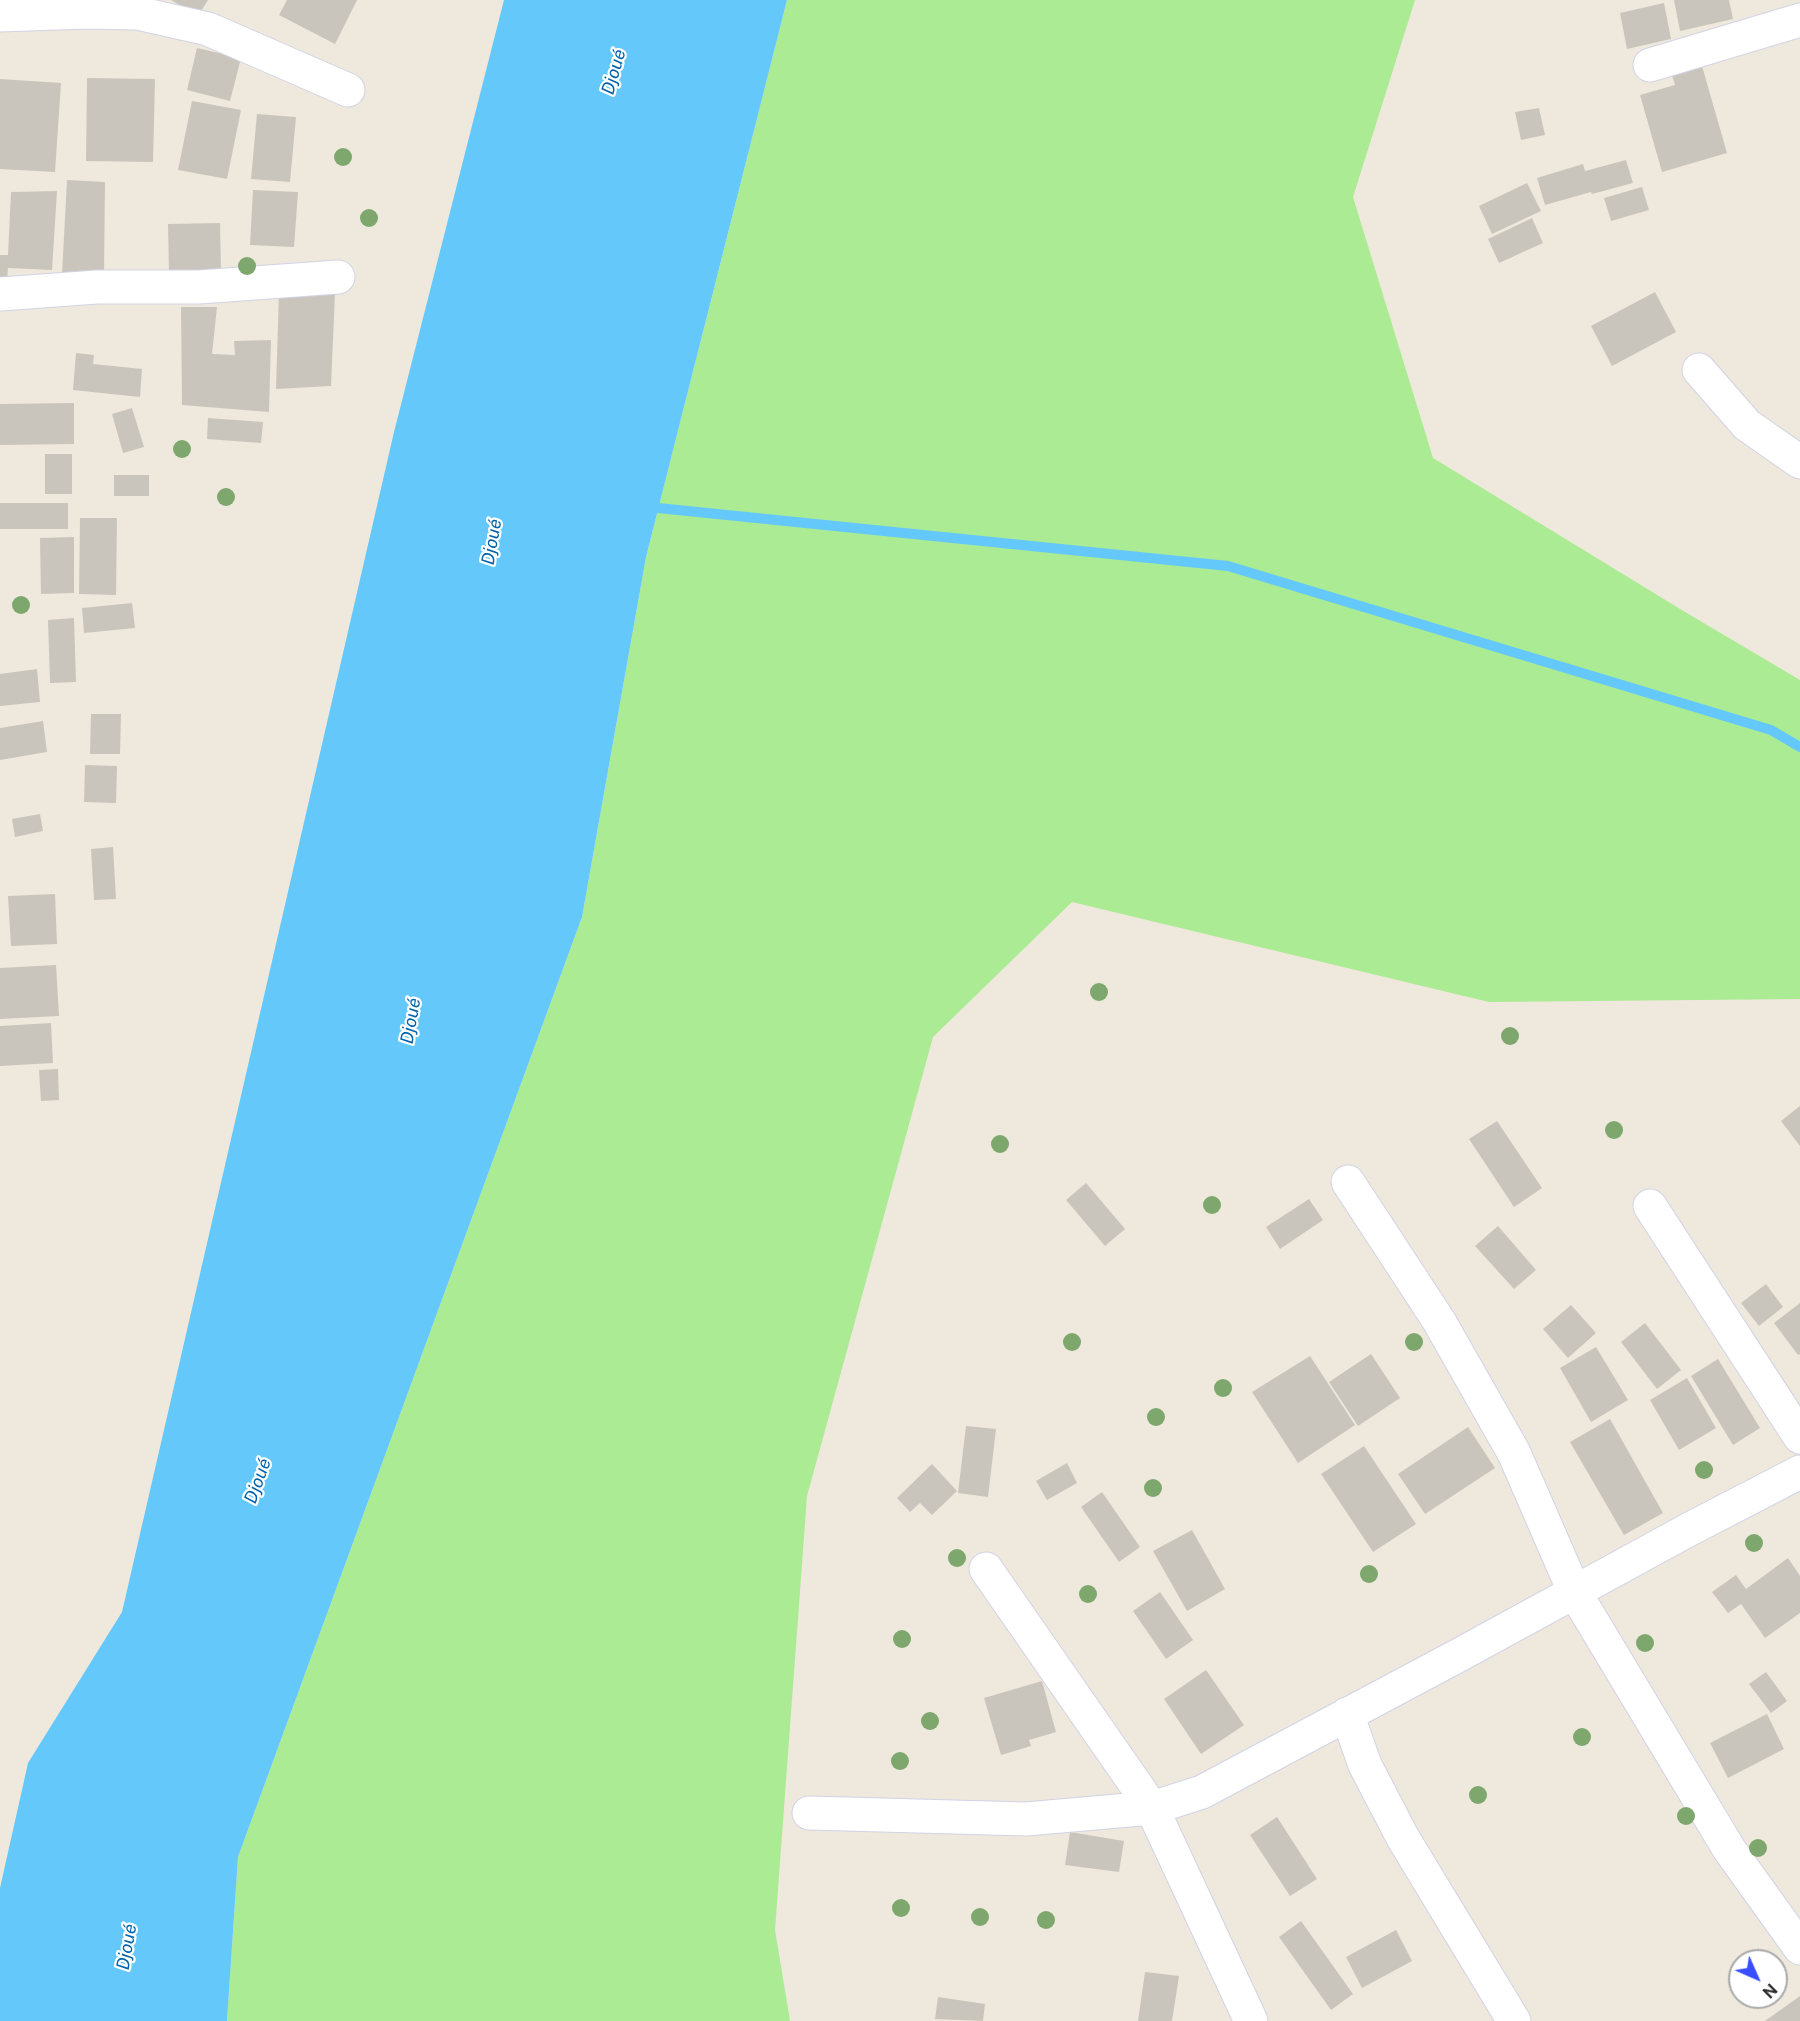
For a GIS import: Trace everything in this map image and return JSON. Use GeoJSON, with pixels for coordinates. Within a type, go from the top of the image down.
{"type":"FeatureCollection","features":[{"type":"Feature","properties":{"kind":"street"},"geometry":{"type":"LineString","coordinates":[[0,15],[86,12],[142,6],[208,29],[348,90]]}},
{"type":"Feature","properties":{"kind":"street"},"geometry":{"type":"LineString","coordinates":[[1650,65],[1800,20]]}},
{"type":"Feature","properties":{"kind":"street"},"geometry":{"type":"LineString","coordinates":[[0,294],[98,287],[199,287],[338,277]]}},
{"type":"Feature","properties":{"kind":"street"},"geometry":{"type":"LineString","coordinates":[[1699,370],[1747,425],[1800,462]]}},
{"type":"Feature","properties":{"kind":"street"},"geometry":{"type":"LineString","coordinates":[[1348,1182],[1439,1321],[1514,1453],[1574,1591],[1729,1849],[1800,1948]]}},
{"type":"Feature","properties":{"kind":"street"},"geometry":{"type":"LineString","coordinates":[[1650,1206],[1800,1437]]}},
{"type":"Feature","properties":{"kind":"street"},"geometry":{"type":"LineString","coordinates":[[809,1813],[1026,1819],[1152,1808],[1202,1792],[1800,1472]]}},
{"type":"Feature","properties":{"kind":"street"},"geometry":{"type":"LineString","coordinates":[[986,1569],[1152,1808],[1251,2021]]}},
{"type":"Feature","properties":{"kind":"street"},"geometry":{"type":"LineString","coordinates":[[1347,1714],[1365,1765],[1403,1838],[1514,2021]]}},
{"type":"Feature","properties":{"kind":"green space"},"geometry":{"type":"Polygon","coordinates":[[[787,0],[1415,0],[1353,197],[1433,458],[1800,680],[1800,999],[1489,1002],[1072,902],[933,1037],[807,1496],[775,1930],[790,2021],[227,2021],[238,1857],[582,917],[646,557],[787,0]]]}},
{"type":"Feature","properties":{"kind":"water","name":"Djoué"},"geometry":{"type":"Polygon","coordinates":[[[504,0],[787,0],[646,557],[582,917],[238,1857],[227,2021],[0,2021],[0,1888],[28,1763],[122,1612],[394,432],[504,0]]]}},
{"type":"Feature","properties":{"kind":"building"},"geometry":{"type":"Polygon","coordinates":[[[171,0],[208,0],[198,16],[171,0]]]}},
{"type":"Feature","properties":{"kind":"building"},"geometry":{"type":"Polygon","coordinates":[[[287,0],[357,0],[335,44],[279,15],[287,0]]]}},
{"type":"Feature","properties":{"kind":"building"},"geometry":{"type":"Polygon","coordinates":[[[1674,0],[1729,0],[1733,19],[1680,31],[1674,0]]]}},
{"type":"Feature","properties":{"kind":"building"},"geometry":{"type":"Polygon","coordinates":[[[1664,3],[1671,39],[1627,49],[1620,13],[1664,3]]]}},
{"type":"Feature","properties":{"kind":"building"},"geometry":{"type":"Polygon","coordinates":[[[197,48],[241,58],[230,101],[187,90],[197,48]]]}},
{"type":"Feature","properties":{"kind":"building"},"geometry":{"type":"Polygon","coordinates":[[[1702,66],[1727,153],[1662,172],[1640,95],[1675,85],[1672,75],[1702,66]]]}},
{"type":"Feature","properties":{"kind":"building"},"geometry":{"type":"Polygon","coordinates":[[[87,78],[155,79],[153,162],[86,161],[87,78]]]}},
{"type":"Feature","properties":{"kind":"building"},"geometry":{"type":"Polygon","coordinates":[[[0,79],[61,83],[55,172],[0,169],[0,79]]]}},
{"type":"Feature","properties":{"kind":"building"},"geometry":{"type":"Polygon","coordinates":[[[192,101],[241,110],[227,179],[178,170],[192,101]]]}},
{"type":"Feature","properties":{"kind":"building"},"geometry":{"type":"Polygon","coordinates":[[[1539,108],[1545,135],[1521,140],[1515,112],[1539,108]]]}},
{"type":"Feature","properties":{"kind":"building"},"geometry":{"type":"Polygon","coordinates":[[[257,114],[296,117],[290,182],[251,179],[257,114]]]}},
{"type":"Feature","properties":{"kind":"building"},"geometry":{"type":"Polygon","coordinates":[[[1626,160],[1633,183],[1545,205],[1537,178],[1583,164],[1585,171],[1626,160]]]}},
{"type":"Feature","properties":{"kind":"building"},"geometry":{"type":"Polygon","coordinates":[[[67,180],[105,182],[104,273],[62,274],[67,180]]]}},
{"type":"Feature","properties":{"kind":"building"},"geometry":{"type":"Polygon","coordinates":[[[1527,183],[1541,211],[1492,234],[1479,206],[1527,183]]]}},
{"type":"Feature","properties":{"kind":"building"},"geometry":{"type":"Polygon","coordinates":[[[1642,187],[1649,210],[1611,221],[1604,198],[1642,187]]]}},
{"type":"Feature","properties":{"kind":"building"},"geometry":{"type":"Polygon","coordinates":[[[253,190],[298,192],[294,247],[250,245],[253,190]]]}},
{"type":"Feature","properties":{"kind":"building"},"geometry":{"type":"Polygon","coordinates":[[[57,191],[52,270],[8,268],[7,282],[0,282],[0,255],[8,255],[11,192],[57,191]]]}},
{"type":"Feature","properties":{"kind":"building"},"geometry":{"type":"Polygon","coordinates":[[[1532,218],[1543,243],[1499,263],[1488,239],[1532,218]]]}},
{"type":"Feature","properties":{"kind":"building"},"geometry":{"type":"Polygon","coordinates":[[[220,223],[221,270],[169,272],[168,224],[220,223]]]}},
{"type":"Feature","properties":{"kind":"building"},"geometry":{"type":"Polygon","coordinates":[[[1655,292],[1676,332],[1612,366],[1591,326],[1655,292]]]}},
{"type":"Feature","properties":{"kind":"building"},"geometry":{"type":"Polygon","coordinates":[[[279,293],[335,293],[331,386],[276,389],[279,293]]]}},
{"type":"Feature","properties":{"kind":"building"},"geometry":{"type":"Polygon","coordinates":[[[181,307],[217,307],[212,354],[235,355],[234,341],[271,340],[269,412],[182,405],[181,307]]]}},
{"type":"Feature","properties":{"kind":"building"},"geometry":{"type":"Polygon","coordinates":[[[76,353],[94,355],[93,364],[142,369],[140,397],[73,390],[76,353]]]}},
{"type":"Feature","properties":{"kind":"building"},"geometry":{"type":"Polygon","coordinates":[[[74,403],[74,444],[0,445],[0,404],[74,403]]]}},
{"type":"Feature","properties":{"kind":"building"},"geometry":{"type":"Polygon","coordinates":[[[132,408],[144,447],[123,453],[112,414],[132,408]]]}},
{"type":"Feature","properties":{"kind":"building"},"geometry":{"type":"Polygon","coordinates":[[[208,418],[263,422],[261,443],[207,439],[208,418]]]}},
{"type":"Feature","properties":{"kind":"building"},"geometry":{"type":"Polygon","coordinates":[[[45,454],[72,454],[72,494],[45,494],[45,454]]]}},
{"type":"Feature","properties":{"kind":"building"},"geometry":{"type":"Polygon","coordinates":[[[114,475],[149,475],[149,496],[114,496],[114,475]]]}},
{"type":"Feature","properties":{"kind":"building"},"geometry":{"type":"Polygon","coordinates":[[[0,503],[68,503],[68,529],[0,529],[0,503]]]}},
{"type":"Feature","properties":{"kind":"building"},"geometry":{"type":"Polygon","coordinates":[[[80,518],[117,518],[116,595],[79,594],[80,518]]]}},
{"type":"Feature","properties":{"kind":"building"},"geometry":{"type":"Polygon","coordinates":[[[74,537],[74,593],[41,594],[40,538],[74,537]]]}},
{"type":"Feature","properties":{"kind":"building"},"geometry":{"type":"Polygon","coordinates":[[[132,603],[135,628],[84,633],[82,608],[132,603]]]}},
{"type":"Feature","properties":{"kind":"building"},"geometry":{"type":"Polygon","coordinates":[[[74,618],[76,682],[50,683],[48,620],[74,618]]]}},
{"type":"Feature","properties":{"kind":"building"},"geometry":{"type":"Polygon","coordinates":[[[37,669],[40,702],[0,706],[0,674],[37,669]]]}},
{"type":"Feature","properties":{"kind":"building"},"geometry":{"type":"Polygon","coordinates":[[[91,714],[121,714],[120,754],[90,754],[91,714]]]}},
{"type":"Feature","properties":{"kind":"building"},"geometry":{"type":"Polygon","coordinates":[[[43,721],[47,752],[0,760],[0,728],[43,721]]]}},
{"type":"Feature","properties":{"kind":"building"},"geometry":{"type":"Polygon","coordinates":[[[85,765],[117,766],[116,803],[84,802],[85,765]]]}},
{"type":"Feature","properties":{"kind":"building"},"geometry":{"type":"Polygon","coordinates":[[[40,814],[43,831],[15,837],[12,819],[40,814]]]}},
{"type":"Feature","properties":{"kind":"building"},"geometry":{"type":"Polygon","coordinates":[[[113,847],[116,899],[94,900],[91,849],[113,847]]]}},
{"type":"Feature","properties":{"kind":"building"},"geometry":{"type":"Polygon","coordinates":[[[55,894],[57,944],[11,946],[8,896],[55,894]]]}},
{"type":"Feature","properties":{"kind":"building"},"geometry":{"type":"Polygon","coordinates":[[[56,965],[59,1016],[0,1019],[0,968],[56,965]]]}},
{"type":"Feature","properties":{"kind":"building"},"geometry":{"type":"Polygon","coordinates":[[[51,1023],[53,1063],[0,1066],[0,1026],[51,1023]]]}},
{"type":"Feature","properties":{"kind":"building"},"geometry":{"type":"Polygon","coordinates":[[[58,1069],[59,1100],[41,1101],[39,1070],[58,1069]]]}},
{"type":"Feature","properties":{"kind":"building"},"geometry":{"type":"Polygon","coordinates":[[[1800,1106],[1800,1146],[1781,1121],[1800,1106]]]}},
{"type":"Feature","properties":{"kind":"building"},"geometry":{"type":"Polygon","coordinates":[[[1497,1121],[1542,1188],[1514,1207],[1469,1139],[1497,1121]]]}},
{"type":"Feature","properties":{"kind":"building"},"geometry":{"type":"Polygon","coordinates":[[[1086,1183],[1125,1229],[1105,1246],[1066,1200],[1086,1183]]]}},
{"type":"Feature","properties":{"kind":"building"},"geometry":{"type":"Polygon","coordinates":[[[1309,1199],[1323,1220],[1280,1249],[1266,1227],[1309,1199]]]}},
{"type":"Feature","properties":{"kind":"building"},"geometry":{"type":"Polygon","coordinates":[[[1498,1226],[1536,1270],[1514,1289],[1475,1246],[1498,1226]]]}},
{"type":"Feature","properties":{"kind":"building"},"geometry":{"type":"Polygon","coordinates":[[[1766,1284],[1783,1307],[1759,1326],[1741,1303],[1766,1284]]]}},
{"type":"Feature","properties":{"kind":"building"},"geometry":{"type":"Polygon","coordinates":[[[1800,1303],[1800,1354],[1798,1355],[1774,1323],[1800,1303]]]}},
{"type":"Feature","properties":{"kind":"building"},"geometry":{"type":"Polygon","coordinates":[[[1571,1305],[1596,1333],[1568,1358],[1543,1329],[1571,1305]]]}},
{"type":"Feature","properties":{"kind":"building"},"geometry":{"type":"Polygon","coordinates":[[[1645,1323],[1681,1370],[1657,1389],[1621,1342],[1645,1323]]]}},
{"type":"Feature","properties":{"kind":"building"},"geometry":{"type":"Polygon","coordinates":[[[1596,1347],[1628,1400],[1591,1422],[1560,1368],[1596,1347]]]}},
{"type":"Feature","properties":{"kind":"building"},"geometry":{"type":"Polygon","coordinates":[[[1371,1354],[1400,1398],[1358,1426],[1329,1382],[1371,1354]]]}},
{"type":"Feature","properties":{"kind":"building"},"geometry":{"type":"Polygon","coordinates":[[[1310,1356],[1355,1425],[1298,1463],[1252,1392],[1310,1356]]]}},
{"type":"Feature","properties":{"kind":"building"},"geometry":{"type":"Polygon","coordinates":[[[1718,1359],[1760,1428],[1733,1445],[1691,1376],[1718,1359]]]}},
{"type":"Feature","properties":{"kind":"building"},"geometry":{"type":"Polygon","coordinates":[[[1687,1378],[1716,1428],[1679,1450],[1650,1400],[1687,1378]]]}},
{"type":"Feature","properties":{"kind":"building"},"geometry":{"type":"Polygon","coordinates":[[[1610,1419],[1663,1513],[1624,1535],[1570,1442],[1610,1419]]]}},
{"type":"Feature","properties":{"kind":"building"},"geometry":{"type":"Polygon","coordinates":[[[966,1426],[996,1429],[988,1497],[958,1493],[966,1426]]]}},
{"type":"Feature","properties":{"kind":"building"},"geometry":{"type":"Polygon","coordinates":[[[1468,1427],[1495,1468],[1425,1514],[1398,1474],[1468,1427]]]}},
{"type":"Feature","properties":{"kind":"building"},"geometry":{"type":"Polygon","coordinates":[[[1364,1446],[1416,1524],[1373,1552],[1321,1474],[1364,1446]]]}},
{"type":"Feature","properties":{"kind":"building"},"geometry":{"type":"Polygon","coordinates":[[[1067,1463],[1077,1483],[1047,1500],[1036,1481],[1067,1463]]]}},
{"type":"Feature","properties":{"kind":"building"},"geometry":{"type":"Polygon","coordinates":[[[932,1464],[957,1491],[932,1515],[920,1503],[910,1512],[897,1498],[932,1464]]]}},
{"type":"Feature","properties":{"kind":"building"},"geometry":{"type":"Polygon","coordinates":[[[1102,1492],[1140,1547],[1119,1562],[1081,1507],[1102,1492]]]}},
{"type":"Feature","properties":{"kind":"building"},"geometry":{"type":"Polygon","coordinates":[[[1192,1530],[1225,1589],[1187,1611],[1153,1551],[1192,1530]]]}},
{"type":"Feature","properties":{"kind":"building"},"geometry":{"type":"Polygon","coordinates":[[[1788,1558],[1800,1576],[1800,1613],[1765,1638],[1741,1604],[1728,1613],[1712,1592],[1736,1575],[1746,1589],[1788,1558]]]}},
{"type":"Feature","properties":{"kind":"building"},"geometry":{"type":"Polygon","coordinates":[[[1160,1592],[1193,1640],[1166,1659],[1133,1611],[1160,1592]]]}},
{"type":"Feature","properties":{"kind":"building"},"geometry":{"type":"Polygon","coordinates":[[[1206,1670],[1244,1725],[1201,1754],[1164,1699],[1206,1670]]]}},
{"type":"Feature","properties":{"kind":"building"},"geometry":{"type":"Polygon","coordinates":[[[1766,1672],[1787,1701],[1771,1713],[1749,1684],[1766,1672]]]}},
{"type":"Feature","properties":{"kind":"building"},"geometry":{"type":"Polygon","coordinates":[[[1042,1681],[1056,1732],[1029,1740],[1031,1746],[1001,1755],[984,1698],[1042,1681]]]}},
{"type":"Feature","properties":{"kind":"building"},"geometry":{"type":"Polygon","coordinates":[[[1767,1714],[1784,1749],[1728,1778],[1710,1743],[1767,1714]]]}},
{"type":"Feature","properties":{"kind":"building"},"geometry":{"type":"Polygon","coordinates":[[[1277,1817],[1317,1879],[1290,1896],[1250,1835],[1277,1817]]]}},
{"type":"Feature","properties":{"kind":"building"},"geometry":{"type":"Polygon","coordinates":[[[1070,1832],[1124,1841],[1119,1872],[1065,1865],[1070,1832]]]}},
{"type":"Feature","properties":{"kind":"building"},"geometry":{"type":"Polygon","coordinates":[[[1301,1921],[1353,1994],[1331,2010],[1279,1937],[1301,1921]]]}},
{"type":"Feature","properties":{"kind":"building"},"geometry":{"type":"Polygon","coordinates":[[[1396,1930],[1412,1961],[1362,1988],[1346,1957],[1396,1930]]]}},
{"type":"Feature","properties":{"kind":"building"},"geometry":{"type":"Polygon","coordinates":[[[1145,1972],[1179,1976],[1172,2021],[1138,2021],[1145,1972]]]}},
{"type":"Feature","properties":{"kind":"building"},"geometry":{"type":"Polygon","coordinates":[[[1800,1996],[1800,2021],[1765,2021],[1782,2009],[1788,2009],[1788,2005],[1800,1996]]]}},
{"type":"Feature","properties":{"kind":"building"},"geometry":{"type":"Polygon","coordinates":[[[938,1997],[985,2004],[983,2021],[935,2019],[938,1997]]]}},
{"type":"Feature","properties":{"kind":"waterway"},"geometry":{"type":"LineString","coordinates":[[645,502],[658,508],[1228,566],[1771,730],[1800,747]]}}]}
